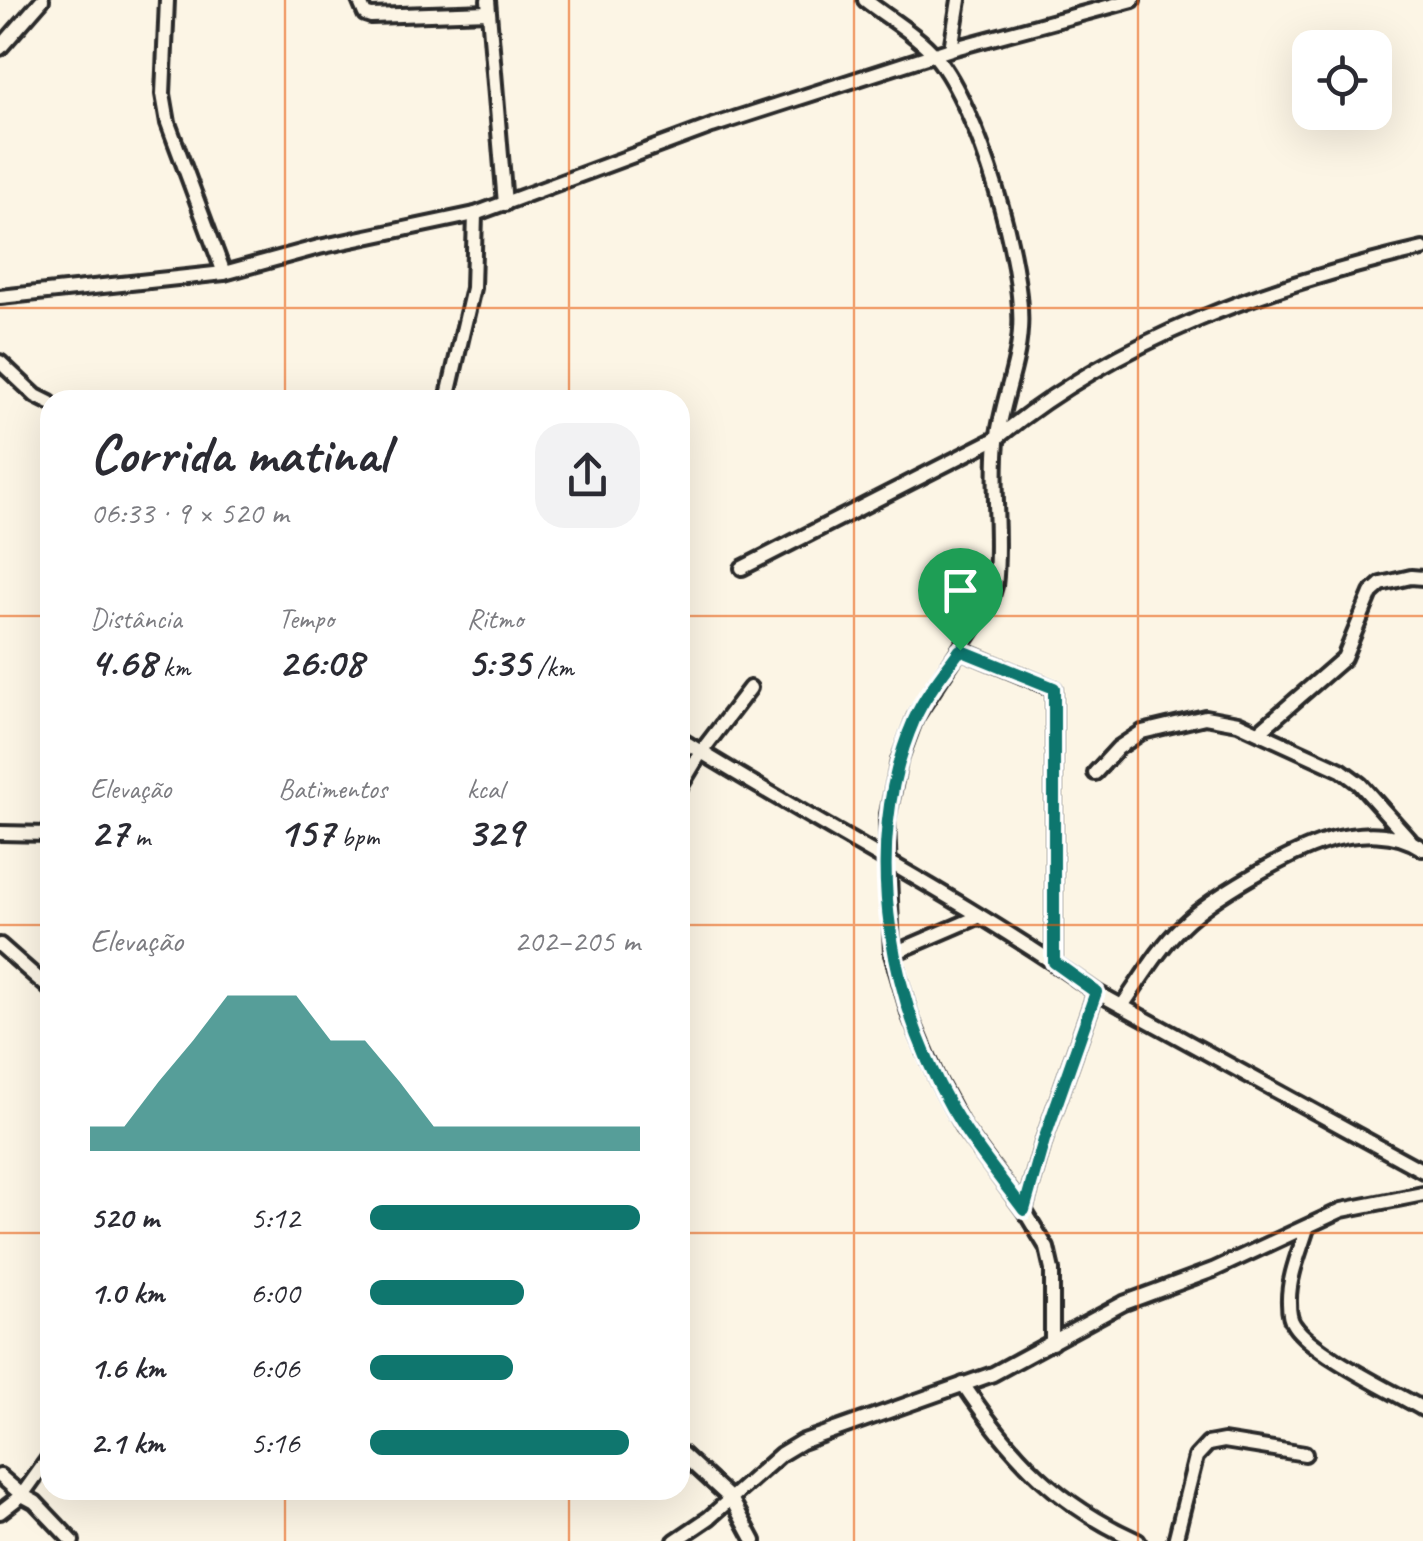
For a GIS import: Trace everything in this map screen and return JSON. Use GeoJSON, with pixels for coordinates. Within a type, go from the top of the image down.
{"type":"FeatureCollection","features":[{"type":"Feature","properties":{"kind":"street"},"geometry":{"type":"LineString","coordinates":[[0,48],[42,0]]}},
{"type":"Feature","properties":{"kind":"street"},"geometry":{"type":"LineString","coordinates":[[167,0],[164,94],[168,123],[224,273]]}},
{"type":"Feature","properties":{"kind":"street"},"geometry":{"type":"LineString","coordinates":[[359,0],[365,14],[371,16],[488,6],[504,204]]}},
{"type":"Feature","properties":{"kind":"street"},"geometry":{"type":"LineString","coordinates":[[865,0],[934,54],[948,73],[978,140],[1013,256],[1020,328],[997,438],[995,586],[990,603],[933,687],[910,732],[887,819],[887,860],[892,954],[910,1016],[964,1129],[1047,1248],[1052,1270],[1052,1343]]}},
{"type":"Feature","properties":{"kind":"street"},"geometry":{"type":"LineString","coordinates":[[951,49],[959,0]]}},
{"type":"Feature","properties":{"kind":"street"},"geometry":{"type":"LineString","coordinates":[[0,296],[224,273],[319,247],[476,214],[712,126],[934,54],[1133,0]]}},
{"type":"Feature","properties":{"kind":"street"},"geometry":{"type":"LineString","coordinates":[[449,390],[473,288],[476,214]]}},
{"type":"Feature","properties":{"kind":"street"},"geometry":{"type":"LineString","coordinates":[[742,568],[997,438],[1034,408],[1116,357],[1167,332],[1320,275],[1423,249]]}},
{"type":"Feature","properties":{"kind":"street"},"geometry":{"type":"LineString","coordinates":[[0,362],[40,398]]}},
{"type":"Feature","properties":{"kind":"street"},"geometry":{"type":"LineString","coordinates":[[1259,732],[1344,658],[1371,593],[1382,584],[1410,576],[1423,578]]}},
{"type":"Feature","properties":{"kind":"street"},"geometry":{"type":"LineString","coordinates":[[960,650],[1054,688],[1054,962]]}},
{"type":"Feature","properties":{"kind":"street"},"geometry":{"type":"LineString","coordinates":[[690,770],[750,688]]}},
{"type":"Feature","properties":{"kind":"street"},"geometry":{"type":"LineString","coordinates":[[1095,773],[1118,748],[1142,732],[1205,717],[1238,723],[1340,770],[1360,784],[1423,850]]}},
{"type":"Feature","properties":{"kind":"street"},"geometry":{"type":"LineString","coordinates":[[690,745],[887,860],[1096,992],[1423,1171]]}},
{"type":"Feature","properties":{"kind":"street"},"geometry":{"type":"LineString","coordinates":[[0,833],[40,834]]}},
{"type":"Feature","properties":{"kind":"street"},"geometry":{"type":"LineString","coordinates":[[1122,1006],[1181,926],[1250,880],[1326,842],[1360,835],[1410,840]]}},
{"type":"Feature","properties":{"kind":"street"},"geometry":{"type":"LineString","coordinates":[[892,954],[978,917]]}},
{"type":"Feature","properties":{"kind":"street"},"geometry":{"type":"LineString","coordinates":[[0,945],[40,980]]}},
{"type":"Feature","properties":{"kind":"street"},"geometry":{"type":"LineString","coordinates":[[1024,1210],[1096,992]]}},
{"type":"Feature","properties":{"kind":"street"},"geometry":{"type":"LineString","coordinates":[[675,1541],[801,1442],[993,1374],[1124,1302],[1213,1270],[1342,1210],[1423,1194]]}},
{"type":"Feature","properties":{"kind":"street"},"geometry":{"type":"LineString","coordinates":[[1307,1228],[1290,1287],[1288,1305],[1293,1324],[1312,1342],[1360,1374],[1423,1408]]}},
{"type":"Feature","properties":{"kind":"street"},"geometry":{"type":"LineString","coordinates":[[963,1384],[1000,1438],[1041,1481],[1104,1526],[1138,1541]]}},
{"type":"Feature","properties":{"kind":"street"},"geometry":{"type":"LineString","coordinates":[[1175,1541],[1196,1457],[1208,1444],[1224,1441],[1305,1454]]}},
{"type":"Feature","properties":{"kind":"street"},"geometry":{"type":"LineString","coordinates":[[690,1461],[732,1500],[754,1541]]}},
{"type":"Feature","properties":{"kind":"street"},"geometry":{"type":"LineString","coordinates":[[0,1512],[22,1495],[40,1470]]}},
{"type":"Feature","properties":{"kind":"street"},"geometry":{"type":"LineString","coordinates":[[0,1476],[35,1502],[72,1541]]}},
{"type":"Feature","properties":{"kind":"route"},"geometry":{"type":"LineString","coordinates":[[960,650],[1054,688],[1054,962],[1096,992],[1024,1210],[964,1129],[937,1079],[910,1016],[892,954],[887,819],[915,718],[960,650]]}}]}
